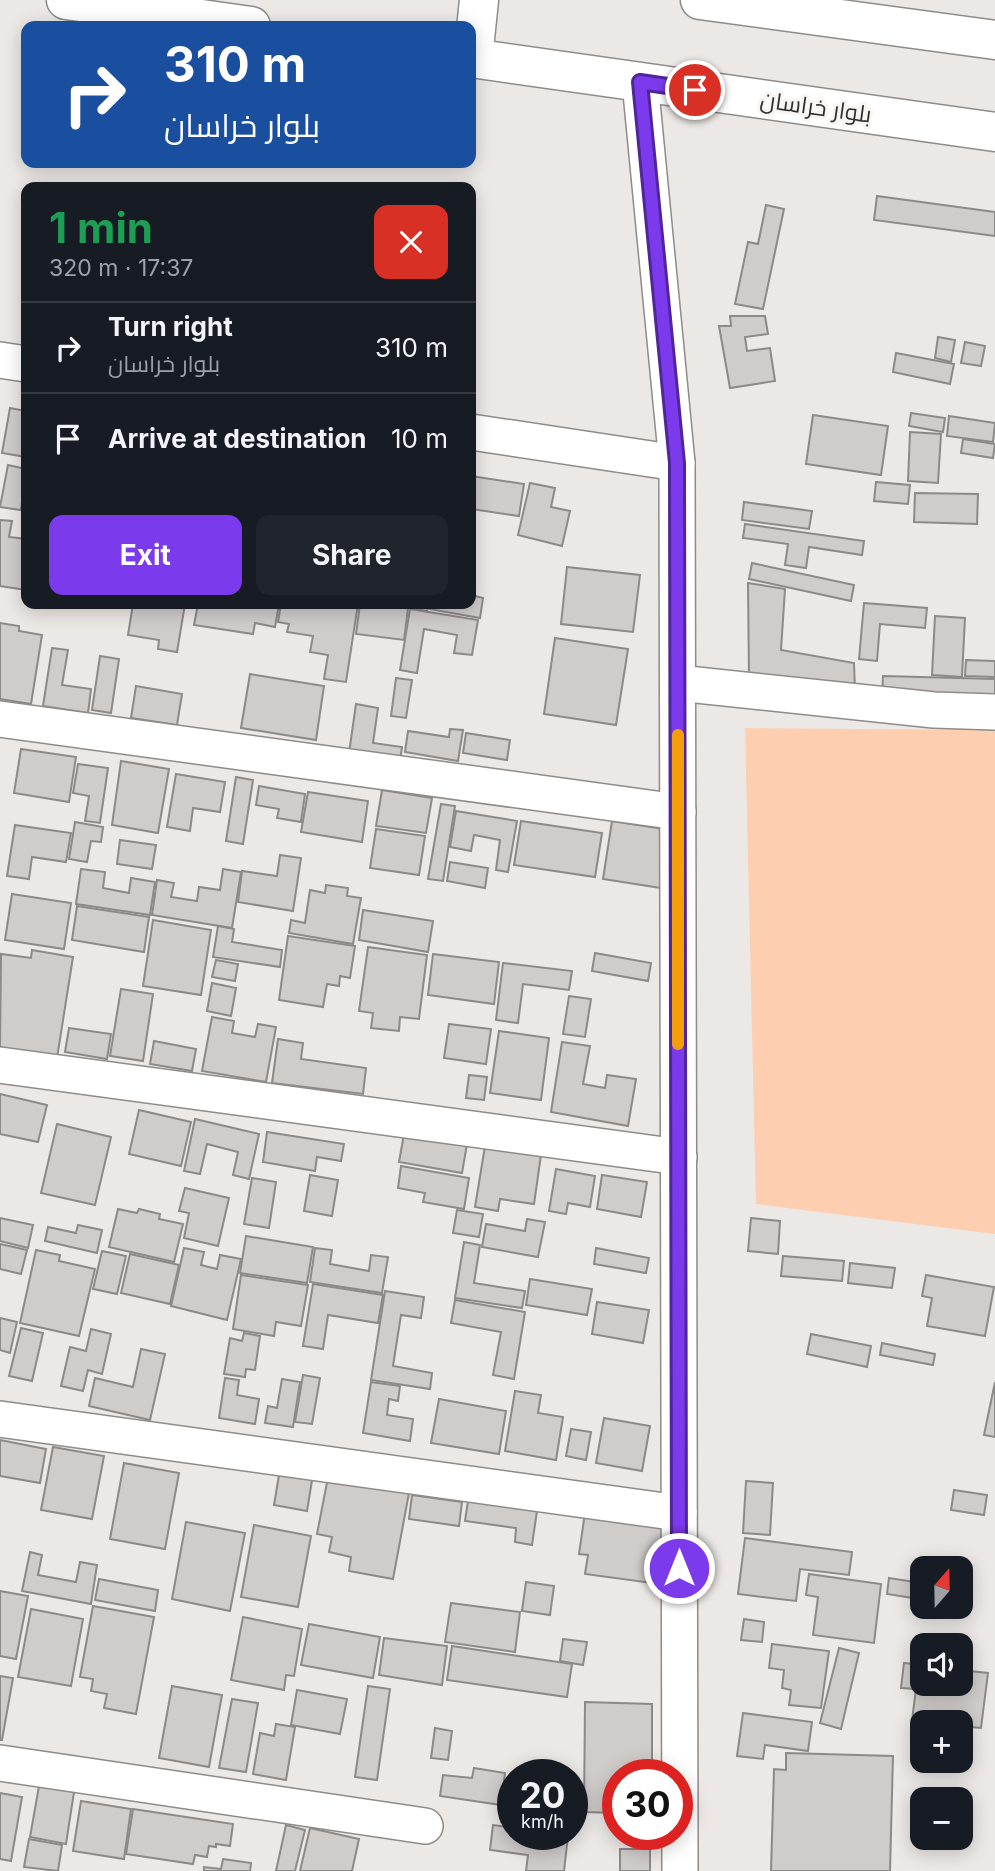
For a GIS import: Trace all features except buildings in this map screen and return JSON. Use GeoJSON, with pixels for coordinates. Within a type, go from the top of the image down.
{"type":"FeatureCollection","features":[{"type":"Feature","properties":{"kind":"main road"},"geometry":{"type":"LineString","coordinates":[[66,0],[215,21]]}},
{"type":"Feature","properties":{"kind":"main road"},"geometry":{"type":"LineString","coordinates":[[476,25],[479,0]]}},
{"type":"Feature","properties":{"kind":"main road"},"geometry":{"type":"LineString","coordinates":[[700,0],[995,40]]}},
{"type":"Feature","properties":{"kind":"main road","name":"بلوار خراسان"},"geometry":{"type":"LineString","coordinates":[[476,59],[995,132]]}},
{"type":"Feature","properties":{"kind":"street"},"geometry":{"type":"LineString","coordinates":[[640,82],[677,463],[680,1871]]}},
{"type":"Feature","properties":{"kind":"street"},"geometry":{"type":"LineString","coordinates":[[0,360],[21,364]]}},
{"type":"Feature","properties":{"kind":"street"},"geometry":{"type":"LineString","coordinates":[[476,433],[677,463]]}},
{"type":"Feature","properties":{"kind":"street"},"geometry":{"type":"LineString","coordinates":[[678,683],[934,710],[995,712]]}},
{"type":"Feature","properties":{"kind":"street"},"geometry":{"type":"LineString","coordinates":[[0,719],[678,812]]}},
{"type":"Feature","properties":{"kind":"street"},"geometry":{"type":"LineString","coordinates":[[0,1065],[679,1157]]}},
{"type":"Feature","properties":{"kind":"street"},"geometry":{"type":"LineString","coordinates":[[0,1419],[679,1513]]}},
{"type":"Feature","properties":{"kind":"street"},"geometry":{"type":"LineString","coordinates":[[0,1763],[425,1826]]}},
{"type":"Feature","properties":{"kind":"shaded area"},"geometry":{"type":"Polygon","coordinates":[[[745,728],[995,730],[995,1234],[756,1204],[745,728]]]}},
{"type":"Feature","properties":{"kind":"slow traffic"},"geometry":{"type":"LineString","coordinates":[[678,735],[678,1044]]}},
{"type":"Feature","properties":{"kind":"route"},"geometry":{"type":"LineString","coordinates":[[679,1568],[677,463],[640,82],[695,90]]}}]}
